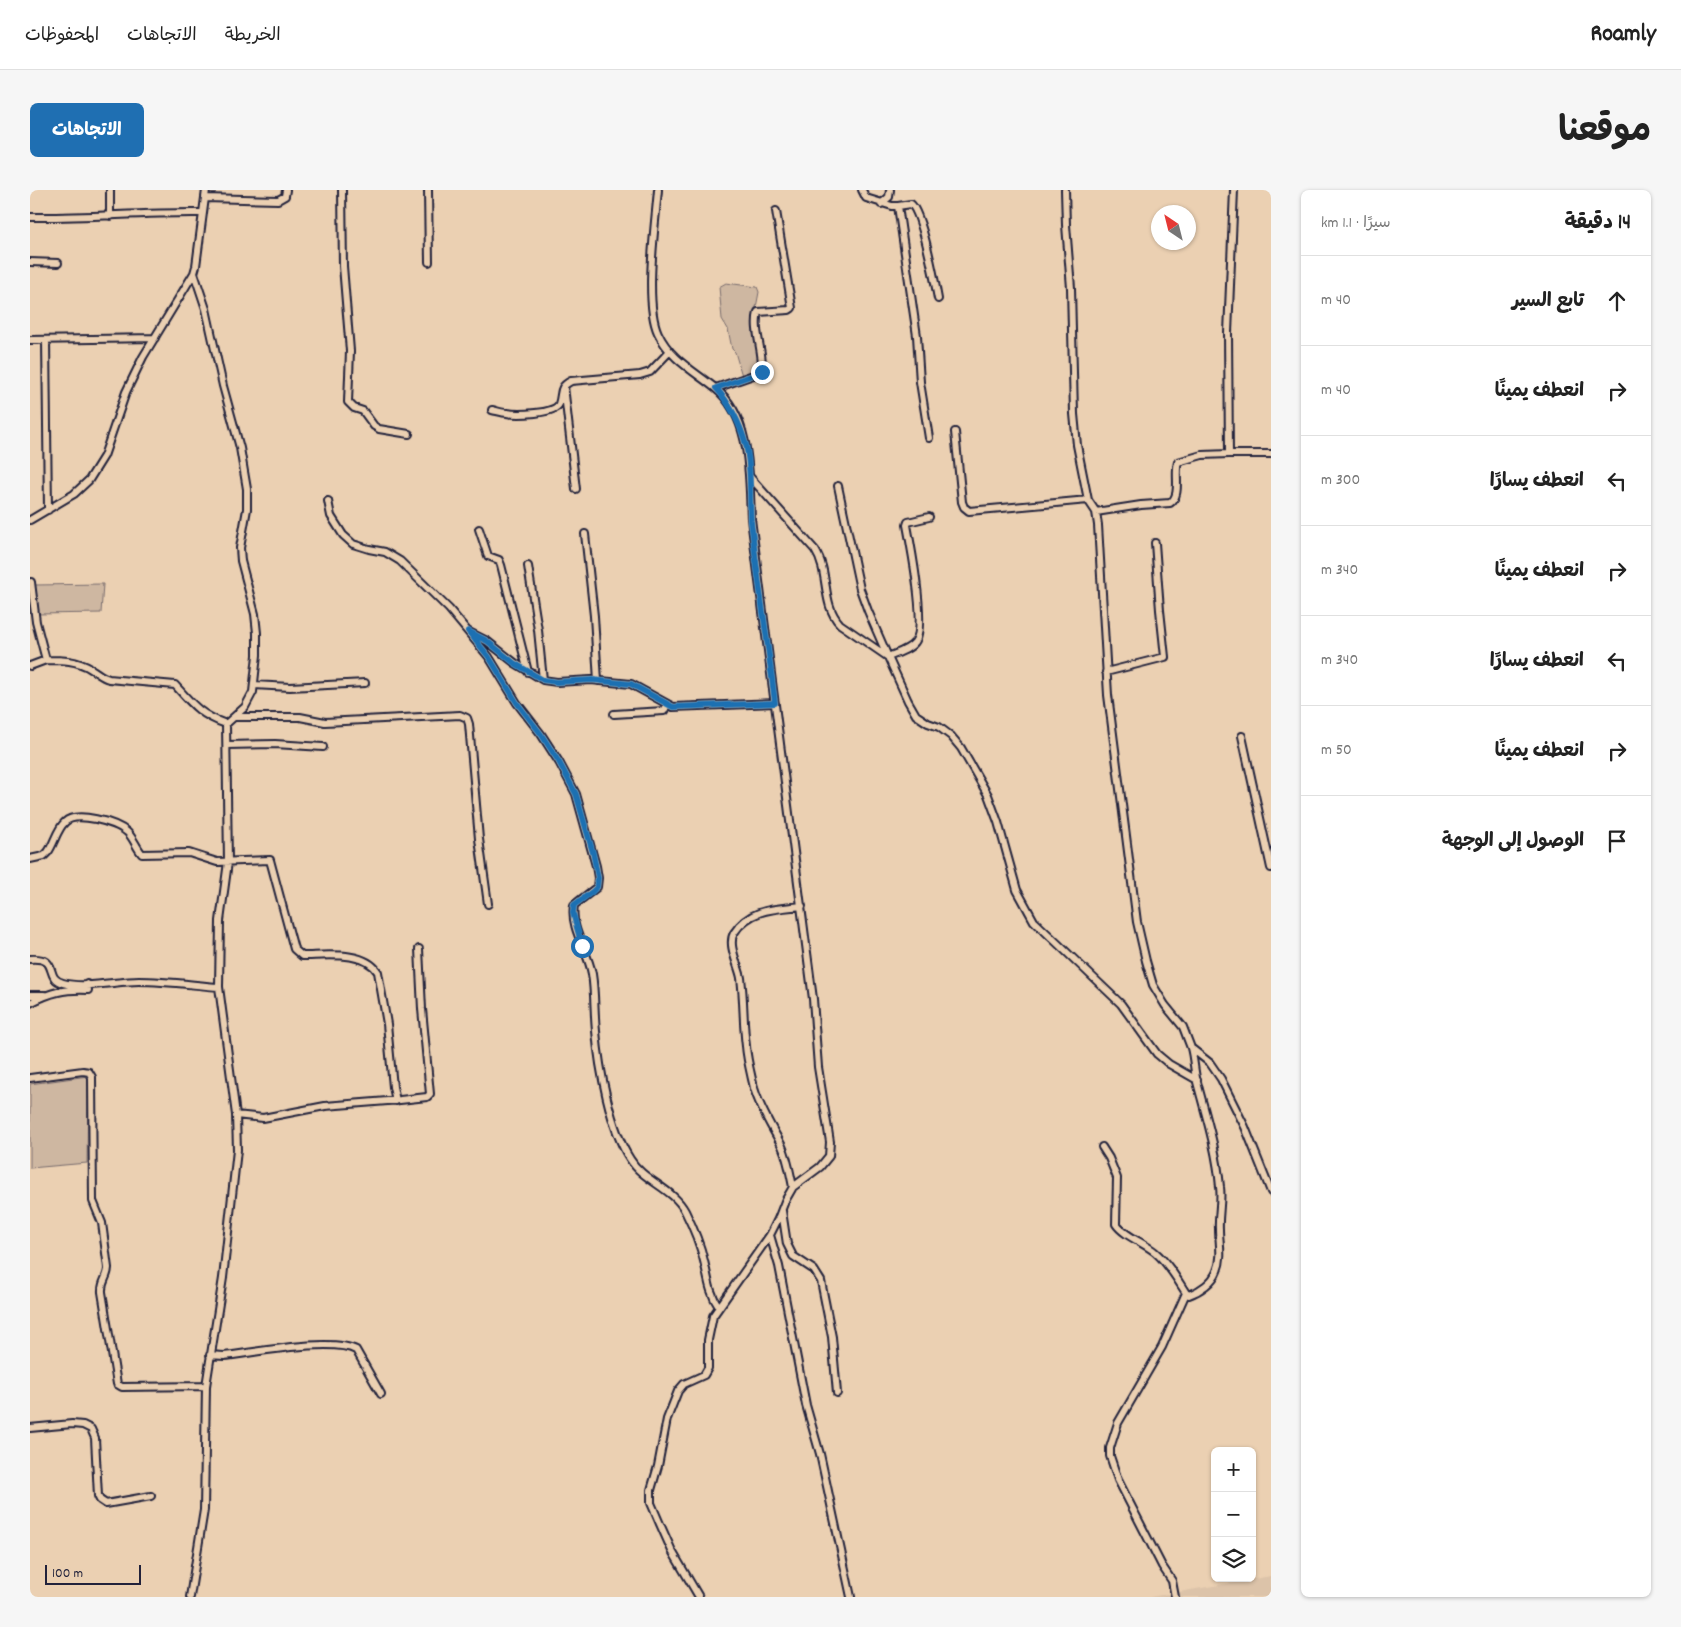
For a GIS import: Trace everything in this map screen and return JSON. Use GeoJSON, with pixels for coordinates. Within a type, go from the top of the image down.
{"type":"FeatureCollection","features":[{"type":"Feature","properties":{"kind":"street"},"geometry":{"type":"LineString","coordinates":[[110,190],[110,216]]}},
{"type":"Feature","properties":{"kind":"street"},"geometry":{"type":"LineString","coordinates":[[30,520],[74,494],[90,480],[104,456],[126,392],[155,338],[194,273],[206,190]]}},
{"type":"Feature","properties":{"kind":"street"},"geometry":{"type":"LineString","coordinates":[[205,198],[278,200],[285,196],[286,190]]}},
{"type":"Feature","properties":{"kind":"street"},"geometry":{"type":"LineString","coordinates":[[342,190],[343,266],[350,351],[348,402],[354,408],[363,411],[374,426],[379,429],[409,434]]}},
{"type":"Feature","properties":{"kind":"street"},"geometry":{"type":"LineString","coordinates":[[428,190],[429,262]]}},
{"type":"Feature","properties":{"kind":"street"},"geometry":{"type":"LineString","coordinates":[[658,190],[651,300],[658,333],[670,352],[726,398],[734,412],[746,445],[750,477],[751,519],[802,906],[813,999],[818,1067],[830,1142],[829,1156],[820,1167],[793,1186],[770,1235],[713,1316],[709,1333],[708,1368],[704,1375],[684,1384],[678,1391],[667,1419],[650,1496],[672,1550],[699,1597]]}},
{"type":"Feature","properties":{"kind":"street"},"geometry":{"type":"LineString","coordinates":[[862,190],[866,198],[881,204],[913,206],[924,238],[938,299]]}},
{"type":"Feature","properties":{"kind":"street"},"geometry":{"type":"LineString","coordinates":[[881,204],[889,197],[890,190]]}},
{"type":"Feature","properties":{"kind":"street"},"geometry":{"type":"LineString","coordinates":[[1066,190],[1074,414],[1077,445],[1088,500],[1096,512],[1106,672],[1132,883],[1146,961],[1153,985],[1159,996],[1183,1027],[1191,1048],[1195,1062],[1196,1080],[1206,1112],[1220,1187],[1219,1227],[1221,1257],[1219,1266],[1214,1278],[1192,1294],[1186,1293],[1156,1253],[1123,1231],[1116,1224],[1117,1178],[1109,1158],[1102,1147]]}},
{"type":"Feature","properties":{"kind":"street"},"geometry":{"type":"LineString","coordinates":[[1229,454],[1228,333],[1234,190]]}},
{"type":"Feature","properties":{"kind":"street"},"geometry":{"type":"LineString","coordinates":[[898,206],[917,336],[920,382],[929,438]]}},
{"type":"Feature","properties":{"kind":"street"},"geometry":{"type":"LineString","coordinates":[[716,388],[762,372],[763,363],[757,320],[758,312],[789,310],[792,308],[776,211]]}},
{"type":"Feature","properties":{"kind":"street"},"geometry":{"type":"LineString","coordinates":[[30,217],[110,216],[170,212],[203,213]]}},
{"type":"Feature","properties":{"kind":"street"},"geometry":{"type":"LineString","coordinates":[[30,262],[58,263]]}},
{"type":"Feature","properties":{"kind":"street"},"geometry":{"type":"LineString","coordinates":[[190,1597],[204,1510],[206,1386],[228,1237],[237,1150],[236,1115],[220,987],[220,921],[228,862],[226,724],[246,707],[250,700],[254,686],[257,655],[256,624],[241,561],[240,548],[247,509],[247,489],[240,448],[225,394],[206,309],[194,273]]}},
{"type":"Feature","properties":{"kind":"street"},"geometry":{"type":"LineString","coordinates":[[30,340],[155,338]]}},
{"type":"Feature","properties":{"kind":"street"},"geometry":{"type":"LineString","coordinates":[[46,340],[48,510]]}},
{"type":"Feature","properties":{"kind":"street"},"geometry":{"type":"LineString","coordinates":[[492,410],[524,414],[551,410],[559,404],[561,389],[564,385],[577,380],[640,375],[650,372],[670,352]]}},
{"type":"Feature","properties":{"kind":"street"},"geometry":{"type":"LineString","coordinates":[[564,385],[576,489]]}},
{"type":"Feature","properties":{"kind":"street"},"geometry":{"type":"LineString","coordinates":[[955,432],[962,502],[964,508],[969,511],[1088,500]]}},
{"type":"Feature","properties":{"kind":"street"},"geometry":{"type":"LineString","coordinates":[[1096,512],[1173,502],[1176,497],[1176,469],[1178,462],[1202,455],[1271,454]]}},
{"type":"Feature","properties":{"kind":"street"},"geometry":{"type":"LineString","coordinates":[[750,477],[815,550],[824,570],[828,605],[835,619],[888,657]]}},
{"type":"Feature","properties":{"kind":"street"},"geometry":{"type":"LineString","coordinates":[[838,486],[860,589],[888,657],[916,715],[928,723],[939,727],[951,736],[961,748],[976,773],[988,795],[998,822],[1017,890],[1034,921],[1121,1004],[1157,1054],[1169,1064],[1196,1080]]}},
{"type":"Feature","properties":{"kind":"street"},"geometry":{"type":"LineString","coordinates":[[328,501],[331,516],[343,535],[353,544],[392,555],[450,609],[489,657],[517,703],[559,762],[576,794],[598,878],[597,887],[574,905],[573,913],[576,929],[591,972],[600,1058],[617,1134],[631,1161],[683,1208],[698,1240],[711,1294],[719,1308]]}},
{"type":"Feature","properties":{"kind":"street"},"geometry":{"type":"LineString","coordinates":[[888,657],[912,646],[919,634],[918,604],[907,525],[908,522],[929,517]]}},
{"type":"Feature","properties":{"kind":"street"},"geometry":{"type":"LineString","coordinates":[[479,529],[488,556],[499,560],[501,565],[528,672]]}},
{"type":"Feature","properties":{"kind":"street"},"geometry":{"type":"LineString","coordinates":[[585,534],[594,616],[598,681]]}},
{"type":"Feature","properties":{"kind":"street"},"geometry":{"type":"LineString","coordinates":[[1106,672],[1165,657],[1155,543]]}},
{"type":"Feature","properties":{"kind":"street"},"geometry":{"type":"LineString","coordinates":[[528,566],[538,630],[543,680]]}},
{"type":"Feature","properties":{"kind":"street"},"geometry":{"type":"LineString","coordinates":[[31,582],[36,622],[46,660]]}},
{"type":"Feature","properties":{"kind":"street"},"geometry":{"type":"LineString","coordinates":[[468,631],[487,641],[528,672],[543,680],[631,684],[667,705],[680,708],[775,703]]}},
{"type":"Feature","properties":{"kind":"street"},"geometry":{"type":"LineString","coordinates":[[30,666],[46,660],[72,661],[81,664],[104,678],[172,684],[198,710],[211,719],[226,724]]}},
{"type":"Feature","properties":{"kind":"street"},"geometry":{"type":"LineString","coordinates":[[254,686],[290,687],[364,683]]}},
{"type":"Feature","properties":{"kind":"street"},"geometry":{"type":"LineString","coordinates":[[614,714],[664,711],[667,705]]}},
{"type":"Feature","properties":{"kind":"street"},"geometry":{"type":"LineString","coordinates":[[234,717],[300,718],[325,722],[460,716],[467,718],[479,839],[488,904]]}},
{"type":"Feature","properties":{"kind":"street"},"geometry":{"type":"LineString","coordinates":[[1242,736],[1271,868]]}},
{"type":"Feature","properties":{"kind":"street"},"geometry":{"type":"LineString","coordinates":[[226,746],[275,744],[323,747]]}},
{"type":"Feature","properties":{"kind":"street"},"geometry":{"type":"LineString","coordinates":[[30,859],[44,856],[48,852],[65,822],[72,818],[86,817],[122,828],[128,832],[142,854],[188,853],[211,861],[228,862],[270,860],[294,949],[302,956],[357,957],[366,960],[378,972],[387,1024],[396,1100]]}},
{"type":"Feature","properties":{"kind":"street"},"geometry":{"type":"LineString","coordinates":[[793,1186],[787,1158],[762,1110],[754,1088],[746,1047],[740,976],[732,939],[734,933],[757,913],[765,910],[802,906]]}},
{"type":"Feature","properties":{"kind":"street"},"geometry":{"type":"LineString","coordinates":[[236,1115],[263,1118],[325,1106],[427,1097],[430,1094],[422,1010],[419,949]]}},
{"type":"Feature","properties":{"kind":"street"},"geometry":{"type":"LineString","coordinates":[[30,959],[45,960],[54,978],[63,983],[87,984],[139,981],[220,987]]}},
{"type":"Feature","properties":{"kind":"street"},"geometry":{"type":"LineString","coordinates":[[30,1003],[46,995],[64,990],[88,990],[87,984]]}},
{"type":"Feature","properties":{"kind":"street"},"geometry":{"type":"LineString","coordinates":[[30,995],[46,995]]}},
{"type":"Feature","properties":{"kind":"street"},"geometry":{"type":"LineString","coordinates":[[1191,1048],[1210,1063],[1221,1079],[1245,1127],[1271,1192]]}},
{"type":"Feature","properties":{"kind":"street"},"geometry":{"type":"LineString","coordinates":[[30,1078],[83,1070],[89,1072],[92,1077],[93,1201],[102,1222],[108,1273],[102,1286],[102,1292],[117,1384],[122,1387],[206,1386]]}},
{"type":"Feature","properties":{"kind":"street"},"geometry":{"type":"LineString","coordinates":[[782,1210],[789,1250],[793,1256],[814,1270],[821,1281],[832,1337],[837,1393]]}},
{"type":"Feature","properties":{"kind":"street"},"geometry":{"type":"LineString","coordinates":[[770,1235],[779,1266],[806,1405],[820,1454],[851,1597]]}},
{"type":"Feature","properties":{"kind":"street"},"geometry":{"type":"LineString","coordinates":[[1175,1597],[1172,1581],[1162,1566],[1118,1480],[1110,1456],[1110,1448],[1118,1422],[1162,1347],[1186,1293]]}},
{"type":"Feature","properties":{"kind":"street"},"geometry":{"type":"LineString","coordinates":[[210,1355],[224,1356],[306,1347],[345,1347],[356,1350],[381,1394]]}},
{"type":"Feature","properties":{"kind":"street"},"geometry":{"type":"LineString","coordinates":[[30,1428],[83,1424],[91,1429],[95,1438],[98,1496],[103,1503],[151,1496]]}},
{"type":"Feature","properties":{"kind":"shaded area"},"geometry":{"type":"Polygon","coordinates":[[[726,283],[757,287],[759,292],[755,313],[761,370],[742,376],[735,352],[732,349],[728,329],[722,319],[719,287],[726,283]]]}},
{"type":"Feature","properties":{"kind":"shaded area"},"geometry":{"type":"Polygon","coordinates":[[[103,584],[101,613],[37,614],[35,585],[103,584]]]}},
{"type":"Feature","properties":{"kind":"shaded area"},"geometry":{"type":"Polygon","coordinates":[[[88,1076],[87,1163],[30,1168],[30,1084],[88,1076]]]}},
{"type":"Feature","properties":{"kind":"shaded area"},"geometry":{"type":"Polygon","coordinates":[[[1271,1576],[1271,1597],[1150,1597],[1236,1582],[1256,1582],[1256,1579],[1271,1576]]]}},
{"type":"Feature","properties":{"kind":"route"},"geometry":{"type":"LineString","coordinates":[[582,946],[576,929],[573,913],[574,905],[597,887],[598,878],[576,794],[541,734],[517,703],[489,657],[468,631],[480,636],[514,663],[543,680],[557,682],[592,680],[631,684],[667,705],[680,708],[775,703],[751,519],[749,462],[746,445],[734,412],[726,398],[716,388],[762,372]]}}]}
